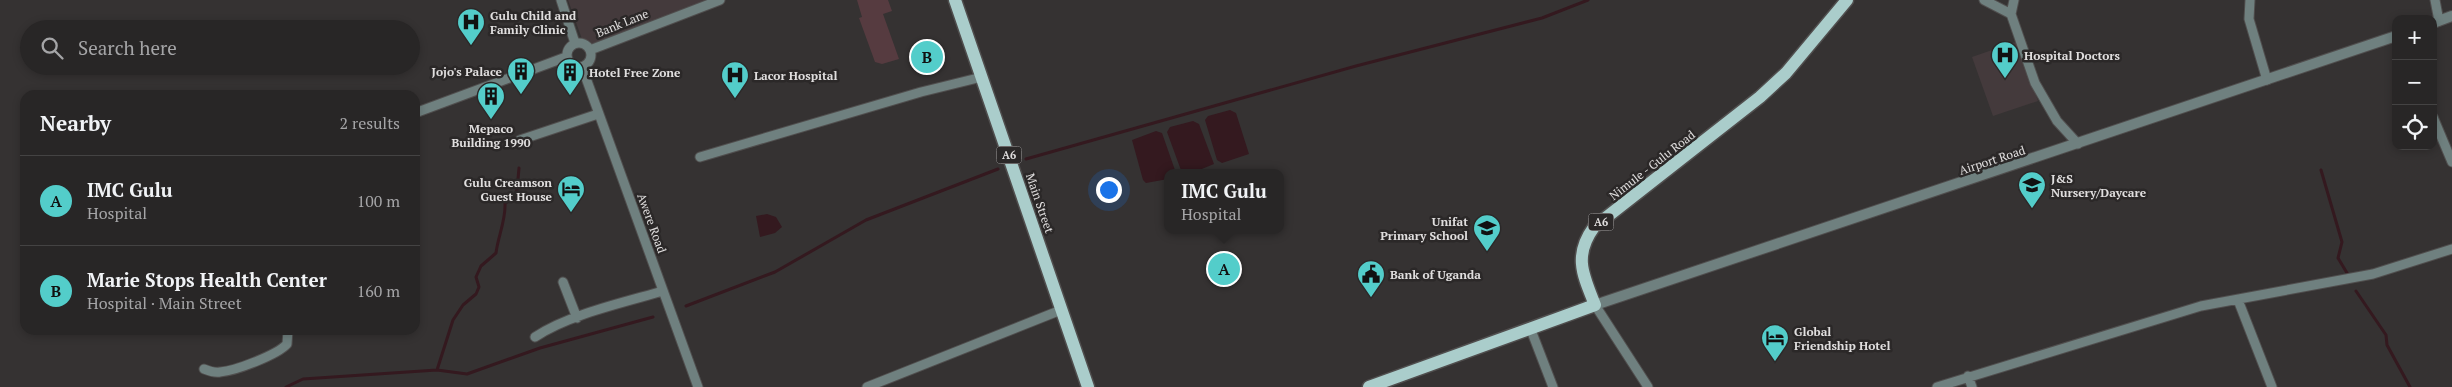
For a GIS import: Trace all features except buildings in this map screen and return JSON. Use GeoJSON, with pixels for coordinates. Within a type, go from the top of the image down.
{"type":"FeatureCollection","features":[{"type":"Feature","properties":{"kind":"main road","name":"Main Street"},"geometry":{"type":"LineString","coordinates":[[955,0],[1088,387]]}},
{"type":"Feature","properties":{"kind":"main road","name":"Nimule - Gulu Road"},"geometry":{"type":"LineString","coordinates":[[1595,305],[1581,263],[1582,249],[1594,227],[1754,102],[1786,73],[1847,0]]}},
{"type":"Feature","properties":{"kind":"main road"},"geometry":{"type":"LineString","coordinates":[[1369,387],[1391,383],[1414,371],[1531,330],[1595,305]]}},
{"type":"Feature","properties":{"kind":"main road"},"geometry":{"type":"LineString","coordinates":[[1407,387],[1414,371]]}},
{"type":"Feature","properties":{"kind":"street"},"geometry":{"type":"LineString","coordinates":[[561,0],[575,43]]}},
{"type":"Feature","properties":{"kind":"street","name":"Bank Lane"},"geometry":{"type":"LineString","coordinates":[[590,50],[694,4],[720,0]]}},
{"type":"Feature","properties":{"kind":"street"},"geometry":{"type":"LineString","coordinates":[[1984,0],[2011,14]]}},
{"type":"Feature","properties":{"kind":"street"},"geometry":{"type":"LineString","coordinates":[[2014,0],[2011,14],[2035,83],[2052,113],[2078,144]]}},
{"type":"Feature","properties":{"kind":"street"},"geometry":{"type":"LineString","coordinates":[[2250,0],[2249,19],[2267,80]]}},
{"type":"Feature","properties":{"kind":"street"},"geometry":{"type":"LineString","coordinates":[[2435,0],[2436,15]]}},
{"type":"Feature","properties":{"kind":"street"},"geometry":{"type":"LineString","coordinates":[[2437,22],[2452,16]]}},
{"type":"Feature","properties":{"kind":"street","name":"Airport Road"},"geometry":{"type":"LineString","coordinates":[[1595,305],[2392,37]]}},
{"type":"Feature","properties":{"kind":"street"},"geometry":{"type":"LineString","coordinates":[[575,43],[584,44],[590,50],[590,58],[582,67],[573,66],[566,57],[568,48],[575,43]]}},
{"type":"Feature","properties":{"kind":"street"},"geometry":{"type":"LineString","coordinates":[[420,111],[566,57]]}},
{"type":"Feature","properties":{"kind":"street","name":"Awere Road"},"geometry":{"type":"LineString","coordinates":[[582,67],[698,387]]}},
{"type":"Feature","properties":{"kind":"street"},"geometry":{"type":"LineString","coordinates":[[700,157],[920,92],[982,77]]}},
{"type":"Feature","properties":{"kind":"street"},"geometry":{"type":"LineString","coordinates":[[520,140],[598,114]]}},
{"type":"Feature","properties":{"kind":"street"},"geometry":{"type":"LineString","coordinates":[[2437,126],[2452,162]]}},
{"type":"Feature","properties":{"kind":"street"},"geometry":{"type":"LineString","coordinates":[[1937,387],[2192,308],[2373,274],[2452,249]]}},
{"type":"Feature","properties":{"kind":"street"},"geometry":{"type":"LineString","coordinates":[[563,282],[577,318]]}},
{"type":"Feature","properties":{"kind":"street"},"geometry":{"type":"LineString","coordinates":[[535,338],[544,331],[577,318],[663,290]]}},
{"type":"Feature","properties":{"kind":"street"},"geometry":{"type":"LineString","coordinates":[[2238,300],[2272,387]]}},
{"type":"Feature","properties":{"kind":"street"},"geometry":{"type":"LineString","coordinates":[[1595,305],[1648,387]]}},
{"type":"Feature","properties":{"kind":"street"},"geometry":{"type":"LineString","coordinates":[[867,387],[1061,310]]}},
{"type":"Feature","properties":{"kind":"street"},"geometry":{"type":"LineString","coordinates":[[1531,330],[1553,387]]}},
{"type":"Feature","properties":{"kind":"street"},"geometry":{"type":"LineString","coordinates":[[204,369],[218,373],[229,371],[267,356],[287,344],[288,335]]}},
{"type":"Feature","properties":{"kind":"street"},"geometry":{"type":"LineString","coordinates":[[1968,376],[1972,387]]}},
{"type":"Feature","properties":{"kind":"shaded area"},"geometry":{"type":"Polygon","coordinates":[[[568,0],[712,0],[588,45],[582,39],[568,0]]]}},
{"type":"Feature","properties":{"kind":"shaded area"},"geometry":{"type":"Polygon","coordinates":[[[857,0],[888,0],[892,11],[883,14],[899,59],[882,64],[875,62],[859,18],[862,17],[857,0]]]}},
{"type":"Feature","properties":{"kind":"shaded area","name":"Hospital Doctors"},"geometry":{"type":"Polygon","coordinates":[[[2018,41],[2038,101],[1993,116],[1972,57],[2018,41]]]}},
{"type":"Feature","properties":{"kind":"shaded area"},"geometry":{"type":"Polygon","coordinates":[[[1230,110],[1236,113],[1249,154],[1222,163],[1217,160],[1205,120],[1208,116],[1230,110]]]}},
{"type":"Feature","properties":{"kind":"shaded area"},"geometry":{"type":"Polygon","coordinates":[[[1193,121],[1199,124],[1214,164],[1202,169],[1181,169],[1167,132],[1170,127],[1193,121]]]}},
{"type":"Feature","properties":{"kind":"shaded area"},"geometry":{"type":"Polygon","coordinates":[[[1156,131],[1162,133],[1175,169],[1164,169],[1164,180],[1146,183],[1143,180],[1132,140],[1156,131]]]}},
{"type":"Feature","properties":{"kind":"shaded area"},"geometry":{"type":"Polygon","coordinates":[[[767,214],[776,217],[782,227],[775,233],[760,237],[756,216],[767,214]]]}},
{"type":"Feature","properties":{"kind":"waterway"},"geometry":{"type":"LineString","coordinates":[[1026,159],[1356,66],[1542,18],[1588,0]]}},
{"type":"Feature","properties":{"kind":"waterway"},"geometry":{"type":"LineString","coordinates":[[437,370],[453,320],[463,305],[476,294],[479,287],[476,277],[481,266],[496,253],[505,203],[514,199],[517,190],[519,168]]}},
{"type":"Feature","properties":{"kind":"waterway"},"geometry":{"type":"LineString","coordinates":[[686,306],[775,272],[866,220],[998,169]]}},
{"type":"Feature","properties":{"kind":"waterway"},"geometry":{"type":"LineString","coordinates":[[2321,170],[2342,242],[2338,258],[2350,278]]}},
{"type":"Feature","properties":{"kind":"waterway"},"geometry":{"type":"LineString","coordinates":[[2356,291],[2386,335],[2387,345],[2410,387]]}},
{"type":"Feature","properties":{"kind":"waterway"},"geometry":{"type":"LineString","coordinates":[[286,387],[303,379],[437,370],[467,374],[540,348],[653,317]]}},
{"type":"Feature","properties":{"kind":"place","name":"Gulu Child and Family Clinic"},"geometry":{"type":"Point","coordinates":[471,46]}},
{"type":"Feature","properties":{"kind":"place","name":"Marie Stops Health Center"},"geometry":{"type":"Point","coordinates":[927,57]}},
{"type":"Feature","properties":{"kind":"place","name":"Hospital Doctors"},"geometry":{"type":"Point","coordinates":[2005,79]}},
{"type":"Feature","properties":{"kind":"place","name":"Jojo's Palace"},"geometry":{"type":"Point","coordinates":[521,95]}},
{"type":"Feature","properties":{"kind":"place","name":"Hotel Free Zone"},"geometry":{"type":"Point","coordinates":[570,96]}},
{"type":"Feature","properties":{"kind":"place","name":"Lacor Hospital"},"geometry":{"type":"Point","coordinates":[735,99]}},
{"type":"Feature","properties":{"kind":"place","name":"Mepaco Building 1990"},"geometry":{"type":"Point","coordinates":[491,120]}},
{"type":"Feature","properties":{"kind":"place","name":"J&S Nursery/Daycare"},"geometry":{"type":"Point","coordinates":[2032,209]}},
{"type":"Feature","properties":{"kind":"place","name":"Gulu Creamson Guest House"},"geometry":{"type":"Point","coordinates":[571,213]}},
{"type":"Feature","properties":{"kind":"place","name":"Unifat Primary School"},"geometry":{"type":"Point","coordinates":[1487,252]}},
{"type":"Feature","properties":{"kind":"place","name":"IMC Gulu"},"geometry":{"type":"Point","coordinates":[1224,269]}},
{"type":"Feature","properties":{"kind":"place","name":"Bank of Uganda"},"geometry":{"type":"Point","coordinates":[1371,298]}},
{"type":"Feature","properties":{"kind":"place","name":"Global Friendship Hotel"},"geometry":{"type":"Point","coordinates":[1775,362]}}]}
